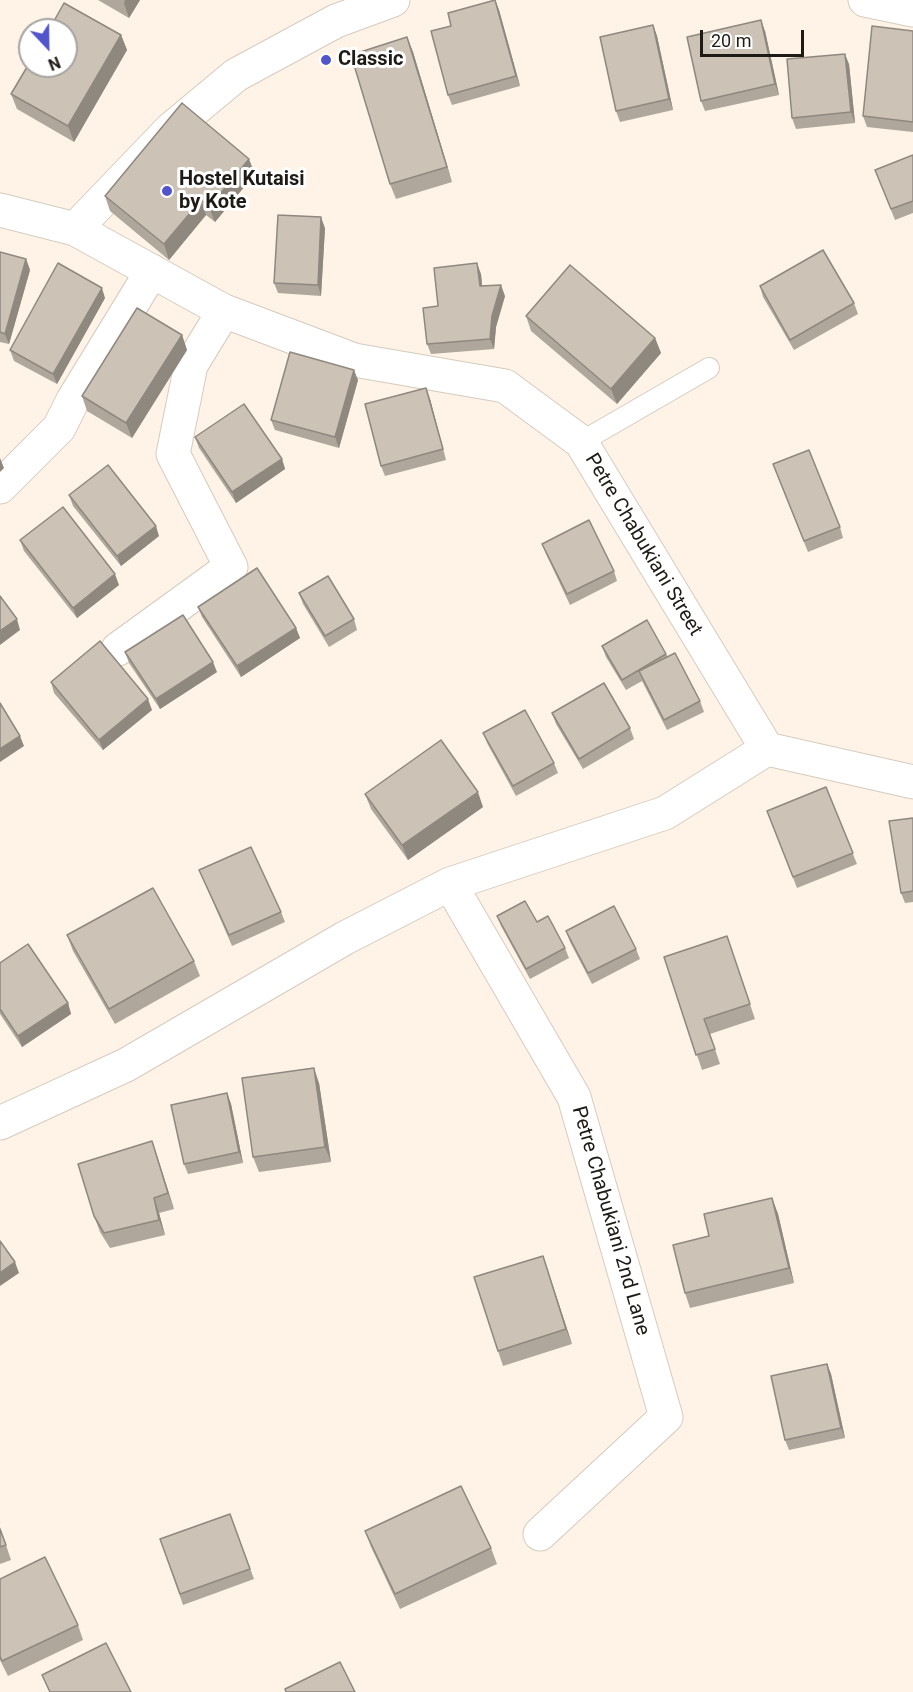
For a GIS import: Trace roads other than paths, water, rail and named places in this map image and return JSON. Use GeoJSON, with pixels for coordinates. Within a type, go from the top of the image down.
{"type":"FeatureCollection","features":[{"type":"Feature","properties":{"kind":"street"},"geometry":{"type":"LineString","coordinates":[[75,229],[170,130],[236,75],[336,21],[393,0]]}},
{"type":"Feature","properties":{"kind":"street"},"geometry":{"type":"LineString","coordinates":[[865,0],[913,10]]}},
{"type":"Feature","properties":{"kind":"street","name":"Petre Chabukiani Street"},"geometry":{"type":"LineString","coordinates":[[0,210],[75,229],[224,311],[354,360],[506,386],[581,442],[767,749]]}},
{"type":"Feature","properties":{"kind":"street"},"geometry":{"type":"LineString","coordinates":[[0,488],[59,428],[73,400],[152,271]]}},
{"type":"Feature","properties":{"kind":"street"},"geometry":{"type":"LineString","coordinates":[[118,649],[231,567],[173,454],[191,365],[224,311]]}},
{"type":"Feature","properties":{"kind":"street"},"geometry":{"type":"LineString","coordinates":[[0,1123],[126,1065],[345,938],[450,884],[665,813],[767,749],[913,782]]}},
{"type":"Feature","properties":{"kind":"street","name":"Petre Chabukiani 2nd Lane"},"geometry":{"type":"LineString","coordinates":[[450,884],[574,1097],[666,1417],[540,1534]]}},
{"type":"Feature","properties":{"kind":"lane"},"geometry":{"type":"LineString","coordinates":[[581,442],[709,368]]}},
{"type":"Feature","properties":{"kind":"place","name":"Classic"},"geometry":{"type":"Point","coordinates":[326,60]}},
{"type":"Feature","properties":{"kind":"place","name":"Hostel Kutaisi by Kote"},"geometry":{"type":"Point","coordinates":[167,191]}}]}
